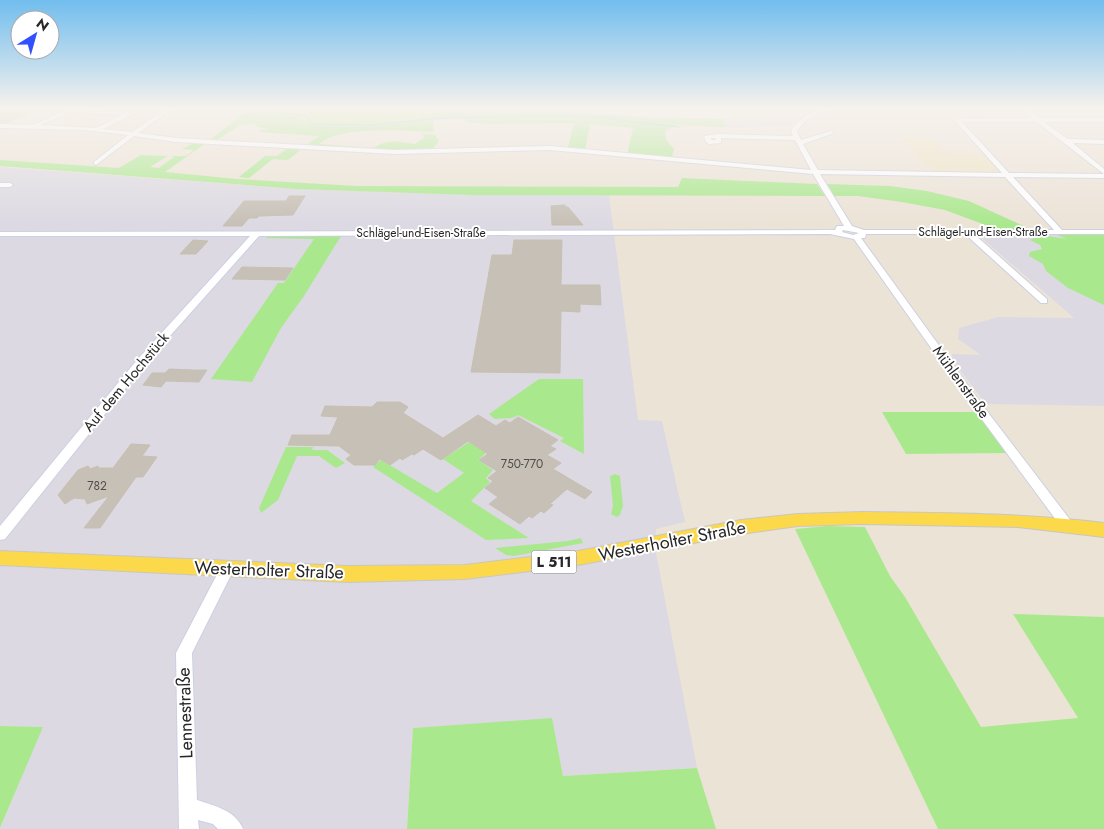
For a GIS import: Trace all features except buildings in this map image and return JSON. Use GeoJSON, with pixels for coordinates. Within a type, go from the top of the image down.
{"type":"FeatureCollection","features":[{"type":"Feature","properties":{"kind":"main road","name":"Westerholter Straße"},"geometry":{"type":"LineString","coordinates":[[0,558],[347,574],[465,572],[578,558],[742,526],[798,520],[933,518],[1067,524],[1104,530]]}},
{"type":"Feature","properties":{"kind":"street"},"geometry":{"type":"LineString","coordinates":[[96,163],[116,148]]}},
{"type":"Feature","properties":{"kind":"street"},"geometry":{"type":"LineString","coordinates":[[317,148],[396,152],[550,148],[813,172],[1104,176]]}},
{"type":"Feature","properties":{"kind":"street"},"geometry":{"type":"LineString","coordinates":[[801,148],[813,172],[848,227]]}},
{"type":"Feature","properties":{"kind":"street"},"geometry":{"type":"LineString","coordinates":[[983,148],[1060,232]]}},
{"type":"Feature","properties":{"kind":"street"},"geometry":{"type":"LineString","coordinates":[[1074,148],[1104,172]]}},
{"type":"Feature","properties":{"kind":"street"},"geometry":{"type":"LineString","coordinates":[[0,185],[10,185]]}},
{"type":"Feature","properties":{"kind":"street","name":"Schlägel-und-Eisen-Straße"},"geometry":{"type":"LineString","coordinates":[[838,232],[840,228],[848,227],[860,235]]}},
{"type":"Feature","properties":{"kind":"street","name":"Schlägel-und-Eisen-Straße"},"geometry":{"type":"LineString","coordinates":[[1,234],[838,232],[846,236],[967,232],[1104,232]]}},
{"type":"Feature","properties":{"kind":"street"},"geometry":{"type":"LineString","coordinates":[[967,232],[1044,301]]}},
{"type":"Feature","properties":{"kind":"street","name":"Auf dem Hochstück"},"geometry":{"type":"LineString","coordinates":[[0,535],[140,362],[256,234]]}},
{"type":"Feature","properties":{"kind":"street","name":"Mühlenstraße"},"geometry":{"type":"LineString","coordinates":[[860,235],[976,404],[1067,524]]}},
{"type":"Feature","properties":{"kind":"street","name":"Lennestraße"},"geometry":{"type":"LineString","coordinates":[[189,829],[184,653],[227,569]]}},
{"type":"Feature","properties":{"kind":"street"},"geometry":{"type":"LineString","coordinates":[[188,807],[218,816],[233,829]]}},
{"type":"Feature","properties":{"kind":"shaded area"},"geometry":{"type":"Polygon","coordinates":[[[910,148],[940,148],[944,152],[984,154],[1000,172],[935,171],[925,165],[910,148]]]}},
{"type":"Feature","properties":{"kind":"shaded area"},"geometry":{"type":"Polygon","coordinates":[[[0,167],[296,189],[471,195],[609,195],[638,420],[662,421],[685,522],[656,529],[656,553],[697,768],[563,776],[552,719],[413,728],[407,829],[0,829],[42,727],[0,726],[0,167]]]}},
{"type":"Feature","properties":{"kind":"shaded area"},"geometry":{"type":"Polygon","coordinates":[[[978,235],[1104,235],[1104,406],[986,404],[953,361],[952,354],[981,355],[958,339],[959,328],[998,317],[1074,318],[978,235]]]}},
{"type":"Feature","properties":{"kind":"green space"},"geometry":{"type":"Polygon","coordinates":[[[199,148],[165,172],[237,179],[356,186],[678,187],[682,178],[817,184],[825,196],[471,195],[297,189],[0,166],[0,160],[119,168],[141,155],[168,156],[150,167],[159,168],[174,157],[172,156],[186,156],[194,150],[182,149],[199,148]]]}},
{"type":"Feature","properties":{"kind":"green space"},"geometry":{"type":"Polygon","coordinates":[[[288,148],[434,148],[431,151],[586,148],[585,151],[627,155],[629,148],[674,149],[671,159],[556,150],[393,154],[303,148],[288,160],[273,159],[249,178],[239,177],[265,156],[277,156],[288,148]]]}},
{"type":"Feature","properties":{"kind":"green space"},"geometry":{"type":"Polygon","coordinates":[[[826,184],[890,186],[927,191],[969,201],[1030,229],[999,230],[945,210],[858,196],[834,196],[826,184]]]}},
{"type":"Feature","properties":{"kind":"green space"},"geometry":{"type":"Polygon","coordinates":[[[273,235],[341,236],[304,296],[281,328],[252,382],[211,379],[278,283],[284,283],[314,239],[265,238],[273,235]]]}},
{"type":"Feature","properties":{"kind":"green space"},"geometry":{"type":"Polygon","coordinates":[[[1040,235],[1067,239],[1057,235],[1104,235],[1104,305],[1068,288],[1046,271],[1043,264],[1029,256],[1030,252],[1042,249],[1040,245],[1030,240],[1040,235]]]}},
{"type":"Feature","properties":{"kind":"green space"},"geometry":{"type":"Polygon","coordinates":[[[539,379],[583,379],[584,454],[560,441],[564,438],[518,415],[512,418],[495,419],[489,414],[539,379]]]}},
{"type":"Feature","properties":{"kind":"green space"},"geometry":{"type":"Polygon","coordinates":[[[882,412],[978,412],[1009,453],[906,454],[882,412]]]}},
{"type":"Feature","properties":{"kind":"green space"},"geometry":{"type":"Polygon","coordinates":[[[469,442],[486,453],[478,460],[493,470],[486,478],[490,482],[471,501],[529,538],[486,540],[373,467],[381,460],[437,493],[464,473],[443,459],[469,442]]]}},
{"type":"Feature","properties":{"kind":"green space"},"geometry":{"type":"Polygon","coordinates":[[[286,447],[313,447],[312,450],[327,450],[345,463],[336,468],[319,456],[297,456],[278,500],[261,513],[259,508],[286,447]]]}},
{"type":"Feature","properties":{"kind":"green space"},"geometry":{"type":"Polygon","coordinates":[[[615,474],[620,476],[623,506],[620,515],[617,517],[611,514],[613,506],[610,476],[615,474]]]}},
{"type":"Feature","properties":{"kind":"green space"},"geometry":{"type":"Polygon","coordinates":[[[827,526],[865,527],[890,576],[905,597],[981,727],[1078,718],[1013,614],[1104,617],[1104,829],[938,829],[795,529],[827,526]]]}},
{"type":"Feature","properties":{"kind":"green space"},"geometry":{"type":"Polygon","coordinates":[[[581,538],[583,543],[514,556],[506,555],[495,548],[568,541],[581,538]]]}},
{"type":"Feature","properties":{"kind":"green space"},"geometry":{"type":"Polygon","coordinates":[[[552,718],[563,776],[697,768],[716,829],[407,829],[413,728],[552,718]]]}},
{"type":"Feature","properties":{"kind":"green space"},"geometry":{"type":"Polygon","coordinates":[[[0,726],[43,727],[0,828],[0,726]]]}}]}
